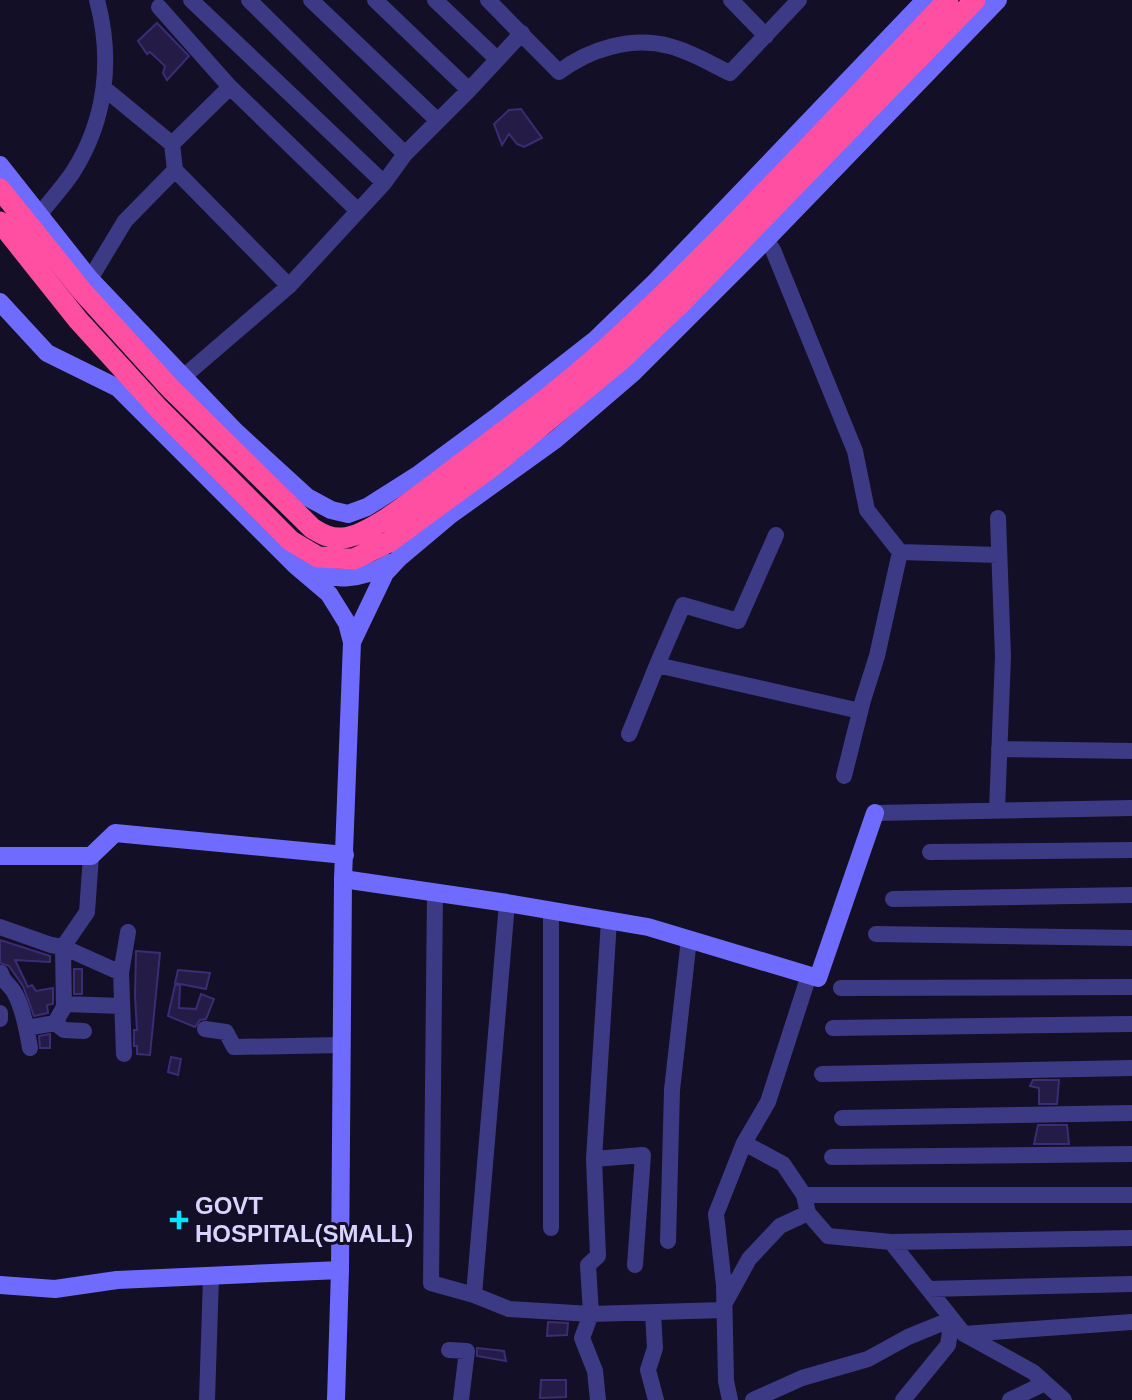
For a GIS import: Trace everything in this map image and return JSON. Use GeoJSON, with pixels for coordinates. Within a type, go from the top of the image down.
{"type":"FeatureCollection","features":[{"type":"Feature","properties":{"kind":"highway"},"geometry":{"type":"LineString","coordinates":[[0,189],[91,301],[170,388],[263,470],[312,528],[328,537],[344,539],[375,526],[416,497],[507,429],[609,345],[741,216],[948,0]]}},
{"type":"Feature","properties":{"kind":"highway"},"geometry":{"type":"LineString","coordinates":[[0,222],[78,320],[159,410],[291,541],[318,557],[354,559],[390,542],[523,443],[621,360],[697,286],[975,0]]}},
{"type":"Feature","properties":{"kind":"highway"},"geometry":{"type":"LineString","coordinates":[[416,497],[419,474]]}},
{"type":"Feature","properties":{"kind":"main road"},"geometry":{"type":"LineString","coordinates":[[0,166],[90,279],[263,470],[331,510],[348,514],[367,506],[419,474],[596,339],[655,282],[925,0]]}},
{"type":"Feature","properties":{"kind":"main road"},"geometry":{"type":"LineString","coordinates":[[352,642],[385,573],[399,558],[449,516],[555,440],[633,373],[998,0]]}},
{"type":"Feature","properties":{"kind":"main road"},"geometry":{"type":"LineString","coordinates":[[0,302],[47,353],[118,388],[296,566],[329,594],[347,623],[352,642],[343,879],[340,1270],[336,1400]]}},
{"type":"Feature","properties":{"kind":"main road"},"geometry":{"type":"LineString","coordinates":[[296,566],[319,575],[341,578],[372,573],[399,558]]}},
{"type":"Feature","properties":{"kind":"main road"},"geometry":{"type":"LineString","coordinates":[[343,879],[648,927],[818,978],[875,813]]}},
{"type":"Feature","properties":{"kind":"main road"},"geometry":{"type":"LineString","coordinates":[[0,856],[91,856],[115,833],[345,855]]}},
{"type":"Feature","properties":{"kind":"main road"},"geometry":{"type":"LineString","coordinates":[[0,1285],[55,1289],[117,1280],[340,1270]]}},
{"type":"Feature","properties":{"kind":"street"},"geometry":{"type":"LineString","coordinates":[[39,215],[73,172],[96,126],[106,89],[103,23],[97,0]]}},
{"type":"Feature","properties":{"kind":"street"},"geometry":{"type":"LineString","coordinates":[[191,0],[384,183]]}},
{"type":"Feature","properties":{"kind":"street"},"geometry":{"type":"LineString","coordinates":[[249,0],[405,154]]}},
{"type":"Feature","properties":{"kind":"street"},"geometry":{"type":"LineString","coordinates":[[311,0],[438,121]]}},
{"type":"Feature","properties":{"kind":"street"},"geometry":{"type":"LineString","coordinates":[[375,0],[469,90]]}},
{"type":"Feature","properties":{"kind":"street"},"geometry":{"type":"LineString","coordinates":[[435,0],[497,60]]}},
{"type":"Feature","properties":{"kind":"street"},"geometry":{"type":"LineString","coordinates":[[488,0],[559,72],[598,50],[630,43],[669,46],[730,73],[799,0]]}},
{"type":"Feature","properties":{"kind":"street"},"geometry":{"type":"LineString","coordinates":[[732,0],[766,36]]}},
{"type":"Feature","properties":{"kind":"street"},"geometry":{"type":"LineString","coordinates":[[159,7],[230,87],[358,211]]}},
{"type":"Feature","properties":{"kind":"street"},"geometry":{"type":"LineString","coordinates":[[182,378],[289,286],[384,183],[405,154],[522,33]]}},
{"type":"Feature","properties":{"kind":"street"},"geometry":{"type":"LineString","coordinates":[[172,144],[230,87]]}},
{"type":"Feature","properties":{"kind":"street"},"geometry":{"type":"LineString","coordinates":[[106,89],[172,144],[175,170],[289,286]]}},
{"type":"Feature","properties":{"kind":"street"},"geometry":{"type":"LineString","coordinates":[[90,279],[125,220],[175,170]]}},
{"type":"Feature","properties":{"kind":"street"},"geometry":{"type":"LineString","coordinates":[[766,240],[773,250],[855,451],[867,510],[900,552]]}},
{"type":"Feature","properties":{"kind":"street"},"geometry":{"type":"LineString","coordinates":[[997,810],[1003,657],[998,517]]}},
{"type":"Feature","properties":{"kind":"street"},"geometry":{"type":"LineString","coordinates":[[629,734],[683,606],[738,621],[776,535]]}},
{"type":"Feature","properties":{"kind":"street"},"geometry":{"type":"LineString","coordinates":[[900,552],[999,555]]}},
{"type":"Feature","properties":{"kind":"street"},"geometry":{"type":"LineString","coordinates":[[844,776],[877,656],[900,552]]}},
{"type":"Feature","properties":{"kind":"street"},"geometry":{"type":"LineString","coordinates":[[657,665],[860,711]]}},
{"type":"Feature","properties":{"kind":"street"},"geometry":{"type":"LineString","coordinates":[[999,750],[1132,751]]}},
{"type":"Feature","properties":{"kind":"street"},"geometry":{"type":"LineString","coordinates":[[875,813],[1132,808]]}},
{"type":"Feature","properties":{"kind":"street"},"geometry":{"type":"LineString","coordinates":[[930,852],[1132,850]]}},
{"type":"Feature","properties":{"kind":"street"},"geometry":{"type":"LineString","coordinates":[[55,1023],[64,1004],[63,947],[87,912],[91,856]]}},
{"type":"Feature","properties":{"kind":"street"},"geometry":{"type":"LineString","coordinates":[[435,894],[431,1283],[474,1295],[509,1309],[591,1314],[724,1308]]}},
{"type":"Feature","properties":{"kind":"street"},"geometry":{"type":"LineString","coordinates":[[893,899],[1132,895]]}},
{"type":"Feature","properties":{"kind":"street"},"geometry":{"type":"LineString","coordinates":[[474,1295],[507,903]]}},
{"type":"Feature","properties":{"kind":"street"},"geometry":{"type":"LineString","coordinates":[[551,911],[551,1228]]}},
{"type":"Feature","properties":{"kind":"street"},"geometry":{"type":"LineString","coordinates":[[598,1400],[595,1371],[582,1338],[591,1314],[588,1265],[598,1256],[594,1159],[609,920]]}},
{"type":"Feature","properties":{"kind":"street"},"geometry":{"type":"LineString","coordinates":[[0,927],[63,947],[121,973]]}},
{"type":"Feature","properties":{"kind":"street"},"geometry":{"type":"LineString","coordinates":[[124,1054],[125,1018],[121,973],[128,932]]}},
{"type":"Feature","properties":{"kind":"street"},"geometry":{"type":"LineString","coordinates":[[876,934],[1132,938]]}},
{"type":"Feature","properties":{"kind":"street"},"geometry":{"type":"LineString","coordinates":[[668,1241],[672,1090],[689,939]]}},
{"type":"Feature","properties":{"kind":"street"},"geometry":{"type":"LineString","coordinates":[[1,973],[7,996],[26,1028],[30,1048]]}},
{"type":"Feature","properties":{"kind":"street"},"geometry":{"type":"LineString","coordinates":[[730,1400],[726,1381],[724,1285],[716,1214],[744,1143],[768,1102],[809,975]]}},
{"type":"Feature","properties":{"kind":"street"},"geometry":{"type":"LineString","coordinates":[[841,988],[1132,987]]}},
{"type":"Feature","properties":{"kind":"street"},"geometry":{"type":"LineString","coordinates":[[64,1004],[122,1006]]}},
{"type":"Feature","properties":{"kind":"street"},"geometry":{"type":"LineString","coordinates":[[0,1013],[0,1019]]}},
{"type":"Feature","properties":{"kind":"street"},"geometry":{"type":"LineString","coordinates":[[26,1028],[55,1023],[64,1030],[84,1031]]}},
{"type":"Feature","properties":{"kind":"street"},"geometry":{"type":"LineString","coordinates":[[833,1028],[1132,1024]]}},
{"type":"Feature","properties":{"kind":"street"},"geometry":{"type":"LineString","coordinates":[[205,1029],[226,1032],[234,1047],[342,1045]]}},
{"type":"Feature","properties":{"kind":"street"},"geometry":{"type":"LineString","coordinates":[[822,1074],[1132,1068]]}},
{"type":"Feature","properties":{"kind":"street"},"geometry":{"type":"LineString","coordinates":[[842,1118],[1132,1114]]}},
{"type":"Feature","properties":{"kind":"street"},"geometry":{"type":"LineString","coordinates":[[744,1143],[783,1164],[804,1195],[808,1213],[828,1236],[891,1241],[1132,1238]]}},
{"type":"Feature","properties":{"kind":"street"},"geometry":{"type":"LineString","coordinates":[[832,1157],[1132,1154]]}},
{"type":"Feature","properties":{"kind":"street"},"geometry":{"type":"LineString","coordinates":[[594,1159],[643,1155],[635,1265]]}},
{"type":"Feature","properties":{"kind":"street"},"geometry":{"type":"LineString","coordinates":[[804,1195],[1132,1195]]}},
{"type":"Feature","properties":{"kind":"street"},"geometry":{"type":"LineString","coordinates":[[724,1308],[748,1259],[780,1226],[808,1213]]}},
{"type":"Feature","properties":{"kind":"street"},"geometry":{"type":"LineString","coordinates":[[891,1241],[964,1334],[1033,1371],[1062,1399]]}},
{"type":"Feature","properties":{"kind":"street"},"geometry":{"type":"LineString","coordinates":[[207,1400],[211,1277]]}},
{"type":"Feature","properties":{"kind":"street"},"geometry":{"type":"LineString","coordinates":[[928,1289],[1132,1284]]}},
{"type":"Feature","properties":{"kind":"street"},"geometry":{"type":"LineString","coordinates":[[653,1313],[655,1348],[648,1370],[656,1400]]}},
{"type":"Feature","properties":{"kind":"street"},"geometry":{"type":"LineString","coordinates":[[753,1400],[802,1378],[868,1359],[908,1336],[952,1319]]}},
{"type":"Feature","properties":{"kind":"street"},"geometry":{"type":"LineString","coordinates":[[903,1400],[948,1345],[952,1319]]}},
{"type":"Feature","properties":{"kind":"street"},"geometry":{"type":"LineString","coordinates":[[964,1334],[1132,1322]]}},
{"type":"Feature","properties":{"kind":"street"},"geometry":{"type":"LineString","coordinates":[[449,1350],[467,1351],[461,1400]]}},
{"type":"Feature","properties":{"kind":"street"},"geometry":{"type":"LineString","coordinates":[[1010,1400],[1045,1383]]}},
{"type":"Feature","properties":{"kind":"building"},"geometry":{"type":"Polygon","coordinates":[[[157,23],[189,56],[167,80],[163,73],[165,66],[150,52],[147,54],[138,41],[157,23]]]}},
{"type":"Feature","properties":{"kind":"building"},"geometry":{"type":"Polygon","coordinates":[[[521,109],[542,138],[524,147],[517,144],[509,134],[502,145],[494,124],[509,110],[521,109]]]}},
{"type":"Feature","properties":{"kind":"building"},"geometry":{"type":"Polygon","coordinates":[[[0,940],[50,956],[50,962],[15,960],[28,987],[32,985],[36,991],[53,988],[53,1004],[47,1005],[48,1013],[34,1016],[23,986],[9,966],[0,963],[0,940]]]}},
{"type":"Feature","properties":{"kind":"building"},"geometry":{"type":"Polygon","coordinates":[[[136,951],[160,953],[150,1055],[137,1054],[137,1046],[134,1046],[134,1030],[137,1030],[136,951]]]}},
{"type":"Feature","properties":{"kind":"building"},"geometry":{"type":"Polygon","coordinates":[[[74,969],[82,969],[82,994],[74,994],[74,969]]]}},
{"type":"Feature","properties":{"kind":"building"},"geometry":{"type":"Polygon","coordinates":[[[178,970],[210,973],[206,989],[175,983],[178,970]]]}},
{"type":"Feature","properties":{"kind":"building"},"geometry":{"type":"Polygon","coordinates":[[[175,985],[180,985],[179,1008],[196,1009],[201,994],[214,999],[206,1019],[200,1020],[195,1027],[168,1016],[175,985]]]}},
{"type":"Feature","properties":{"kind":"building"},"geometry":{"type":"Polygon","coordinates":[[[50,1034],[50,1048],[40,1048],[39,1036],[50,1034]]]}},
{"type":"Feature","properties":{"kind":"building"},"geometry":{"type":"Polygon","coordinates":[[[171,1057],[181,1059],[178,1075],[168,1072],[171,1057]]]}},
{"type":"Feature","properties":{"kind":"building"},"geometry":{"type":"Polygon","coordinates":[[[1033,1080],[1059,1080],[1057,1104],[1039,1104],[1039,1088],[1030,1086],[1033,1080]]]}},
{"type":"Feature","properties":{"kind":"building"},"geometry":{"type":"Polygon","coordinates":[[[1038,1125],[1067,1125],[1069,1144],[1034,1144],[1038,1125]]]}},
{"type":"Feature","properties":{"kind":"building"},"geometry":{"type":"Polygon","coordinates":[[[548,1322],[568,1323],[567,1335],[547,1336],[548,1322]]]}},
{"type":"Feature","properties":{"kind":"building"},"geometry":{"type":"Polygon","coordinates":[[[477,1348],[504,1351],[506,1361],[477,1356],[477,1348]]]}},
{"type":"Feature","properties":{"kind":"building"},"geometry":{"type":"Polygon","coordinates":[[[541,1380],[566,1380],[566,1397],[540,1398],[541,1380]]]}},
{"type":"Feature","properties":{"kind":"place","name":"GOVT HOSPITAL(SMALL)"},"geometry":{"type":"Point","coordinates":[179,1220]}}]}
